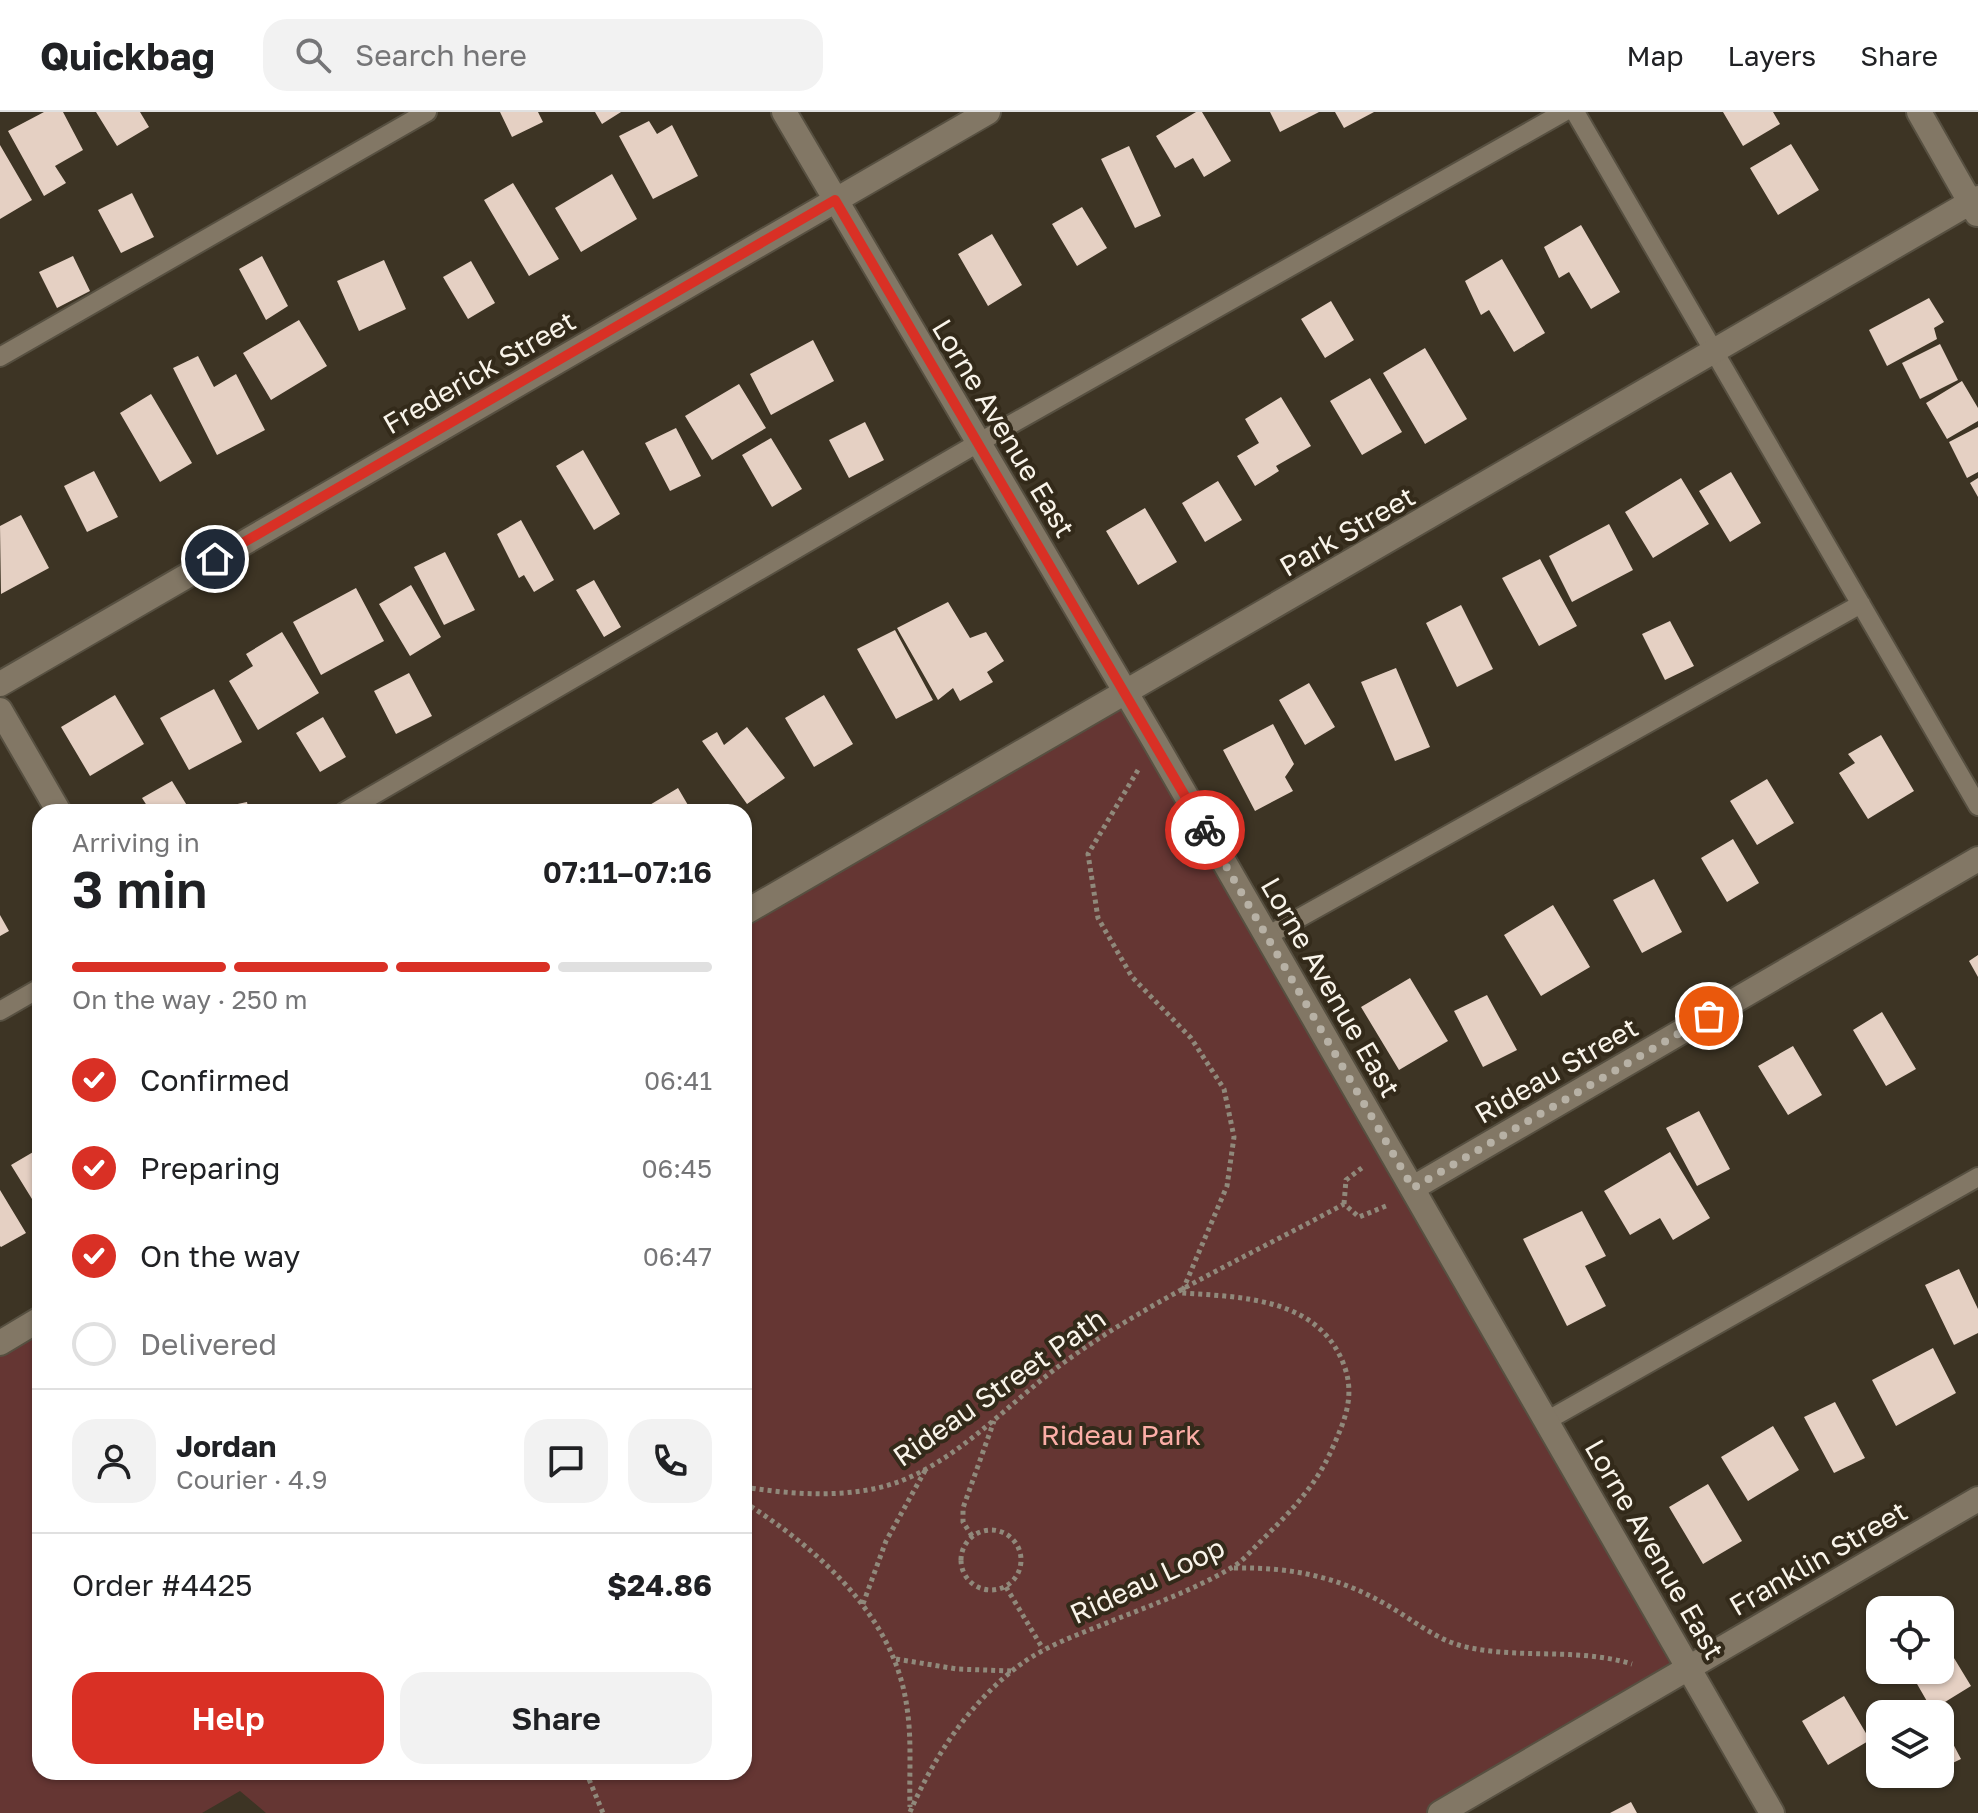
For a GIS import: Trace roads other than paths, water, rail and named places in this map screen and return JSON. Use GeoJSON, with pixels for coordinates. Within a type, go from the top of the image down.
{"type":"FeatureCollection","features":[{"type":"Feature","properties":{"kind":"street","name":"Lorne Avenue East"},"geometry":{"type":"LineString","coordinates":[[784,112],[1155,742],[1772,1813]]}},
{"type":"Feature","properties":{"kind":"street","name":"Frederick Street"},"geometry":{"type":"LineString","coordinates":[[0,684],[988,112]]}},
{"type":"Feature","properties":{"kind":"street"},"geometry":{"type":"LineString","coordinates":[[1919,112],[1975,205]]}},
{"type":"Feature","properties":{"kind":"street","name":"Park Street"},"geometry":{"type":"LineString","coordinates":[[752,908],[1126,695],[1714,352],[1975,205]]}},
{"type":"Feature","properties":{"kind":"street"},"geometry":{"type":"LineString","coordinates":[[0,710],[54,804]]}},
{"type":"Feature","properties":{"kind":"street","name":"Rideau Street"},"geometry":{"type":"LineString","coordinates":[[1413,1188],[1978,859]]}},
{"type":"Feature","properties":{"kind":"street"},"geometry":{"type":"LineString","coordinates":[[0,1343],[32,1324]]}},
{"type":"Feature","properties":{"kind":"street","name":"Franklin Street"},"geometry":{"type":"LineString","coordinates":[[1440,1813],[1978,1499]]}},
{"type":"Feature","properties":{"kind":"lane"},"geometry":{"type":"LineString","coordinates":[[0,357],[427,112]]}},
{"type":"Feature","properties":{"kind":"lane"},"geometry":{"type":"LineString","coordinates":[[358,804],[978,443],[1564,112]]}},
{"type":"Feature","properties":{"kind":"lane"},"geometry":{"type":"LineString","coordinates":[[1575,112],[1978,806]]}},
{"type":"Feature","properties":{"kind":"lane"},"geometry":{"type":"LineString","coordinates":[[1267,936],[1861,604]]}},
{"type":"Feature","properties":{"kind":"lane"},"geometry":{"type":"LineString","coordinates":[[0,1011],[32,993]]}},
{"type":"Feature","properties":{"kind":"lane"},"geometry":{"type":"LineString","coordinates":[[1548,1420],[1978,1177]]}},
{"type":"Feature","properties":{"kind":"park label","name":"Rideau Park"},"geometry":{"type":"Point","coordinates":[1121,1434]}}]}
